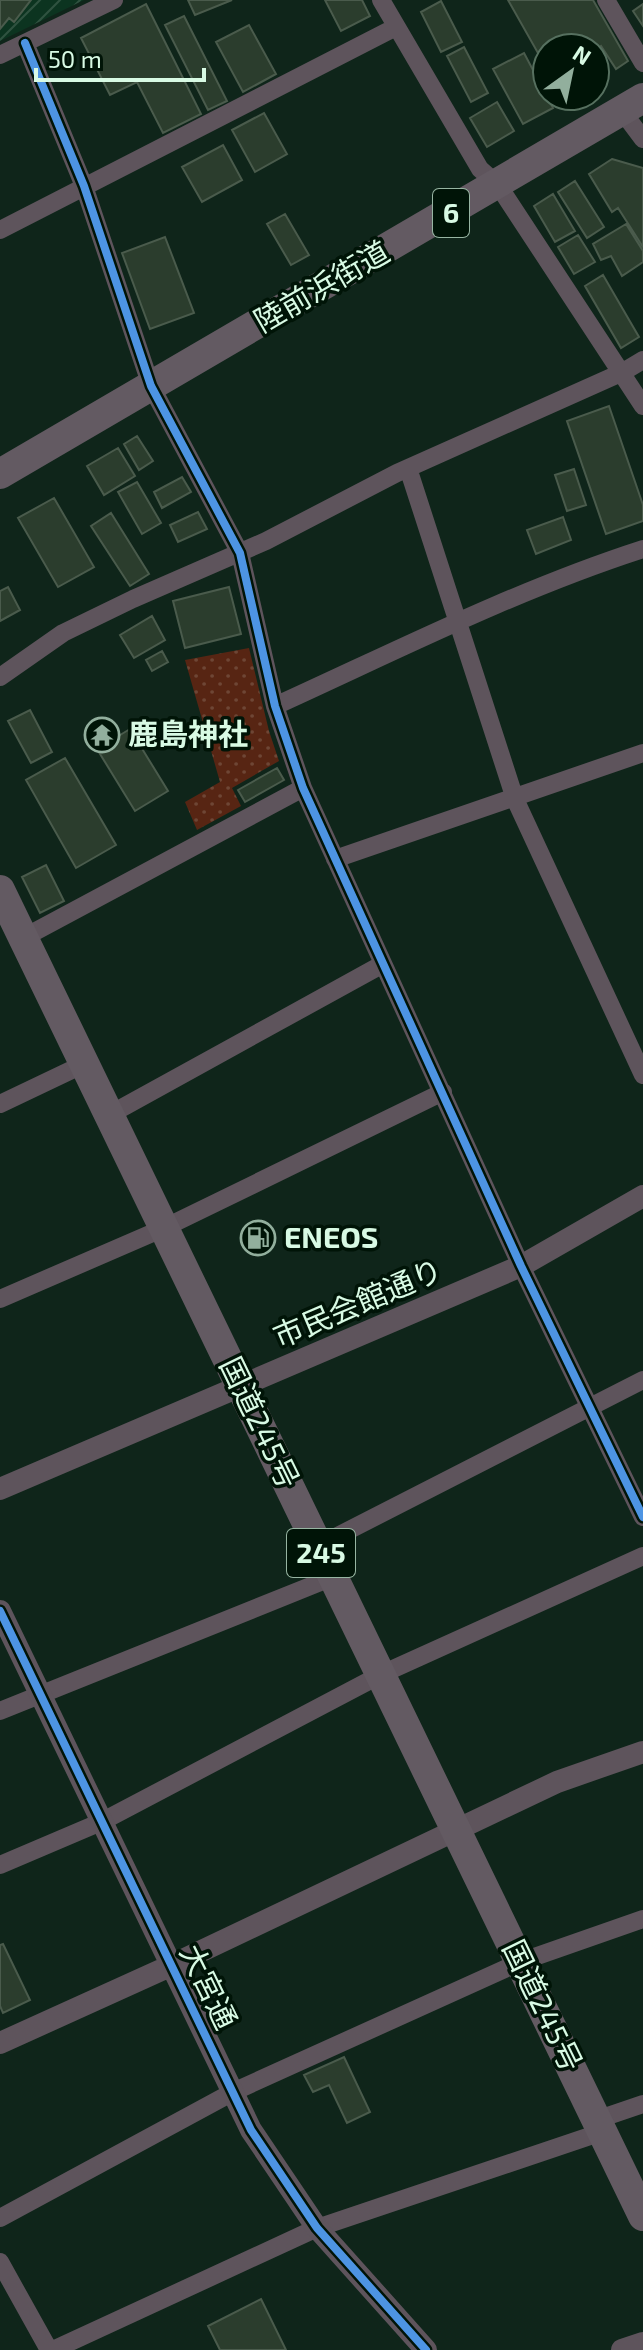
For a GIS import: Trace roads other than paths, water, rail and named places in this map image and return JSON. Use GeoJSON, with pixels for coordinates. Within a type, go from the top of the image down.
{"type":"FeatureCollection","features":[{"type":"Feature","properties":{"kind":"highway","name":"陸前浜街道"},"geometry":{"type":"LineString","coordinates":[[0,474],[632,104]]}},
{"type":"Feature","properties":{"kind":"highway","name":"国道245号"},"geometry":{"type":"LineString","coordinates":[[0,892],[643,2216]]}},
{"type":"Feature","properties":{"kind":"street"},"geometry":{"type":"LineString","coordinates":[[0,55],[114,0]]}},
{"type":"Feature","properties":{"kind":"street"},"geometry":{"type":"LineString","coordinates":[[381,0],[480,169],[498,185],[643,406]]}},
{"type":"Feature","properties":{"kind":"street"},"geometry":{"type":"LineString","coordinates":[[606,0],[643,63]]}},
{"type":"Feature","properties":{"kind":"street"},"geometry":{"type":"LineString","coordinates":[[0,230],[396,27]]}},
{"type":"Feature","properties":{"kind":"street"},"geometry":{"type":"LineString","coordinates":[[25,43],[84,186],[151,386],[240,553],[275,706],[303,788],[521,1266],[643,1517]]}},
{"type":"Feature","properties":{"kind":"street"},"geometry":{"type":"LineString","coordinates":[[632,104],[643,139]]}},
{"type":"Feature","properties":{"kind":"street"},"geometry":{"type":"LineString","coordinates":[[0,677],[63,633],[240,553],[408,468],[623,372],[643,360]]}},
{"type":"Feature","properties":{"kind":"street"},"geometry":{"type":"LineString","coordinates":[[408,468],[515,799],[643,1075]]}},
{"type":"Feature","properties":{"kind":"street"},"geometry":{"type":"LineString","coordinates":[[275,706],[593,565],[643,549]]}},
{"type":"Feature","properties":{"kind":"street"},"geometry":{"type":"LineString","coordinates":[[335,859],[643,753]]}},
{"type":"Feature","properties":{"kind":"street"},"geometry":{"type":"LineString","coordinates":[[23,938],[303,788]]}},
{"type":"Feature","properties":{"kind":"street"},"geometry":{"type":"LineString","coordinates":[[109,1115],[383,964]]}},
{"type":"Feature","properties":{"kind":"street"},"geometry":{"type":"LineString","coordinates":[[0,1104],[84,1064]]}},
{"type":"Feature","properties":{"kind":"street"},"geometry":{"type":"LineString","coordinates":[[0,1299],[164,1228],[443,1092]]}},
{"type":"Feature","properties":{"kind":"street","name":"市民会館通り"},"geometry":{"type":"LineString","coordinates":[[0,1489],[521,1266],[643,1196]]}},
{"type":"Feature","properties":{"kind":"street"},"geometry":{"type":"LineString","coordinates":[[318,1546],[643,1380]]}},
{"type":"Feature","properties":{"kind":"street"},"geometry":{"type":"LineString","coordinates":[[0,1865],[101,1822],[382,1674],[643,1556]]}},
{"type":"Feature","properties":{"kind":"street"},"geometry":{"type":"LineString","coordinates":[[0,1711],[333,1577]]}},
{"type":"Feature","properties":{"kind":"street","name":"大宮通"},"geometry":{"type":"LineString","coordinates":[[0,1611],[251,2130],[317,2228],[426,2350]]}},
{"type":"Feature","properties":{"kind":"street"},"geometry":{"type":"LineString","coordinates":[[0,2043],[170,1966],[557,1782],[643,1752]]}},
{"type":"Feature","properties":{"kind":"street"},"geometry":{"type":"LineString","coordinates":[[0,2218],[233,2092],[520,1962],[643,1919]]}},
{"type":"Feature","properties":{"kind":"street"},"geometry":{"type":"LineString","coordinates":[[0,2262],[51,2350],[317,2228],[599,2126],[643,2104]]}},
{"type":"Feature","properties":{"kind":"street"},"geometry":{"type":"LineString","coordinates":[[622,2350],[643,2343]]}},
{"type":"Feature","properties":{"kind":"place","name":"鹿島神社"},"geometry":{"type":"Point","coordinates":[102,735]}},
{"type":"Feature","properties":{"kind":"place","name":"ENEOS"},"geometry":{"type":"Point","coordinates":[258,1238]}}]}
